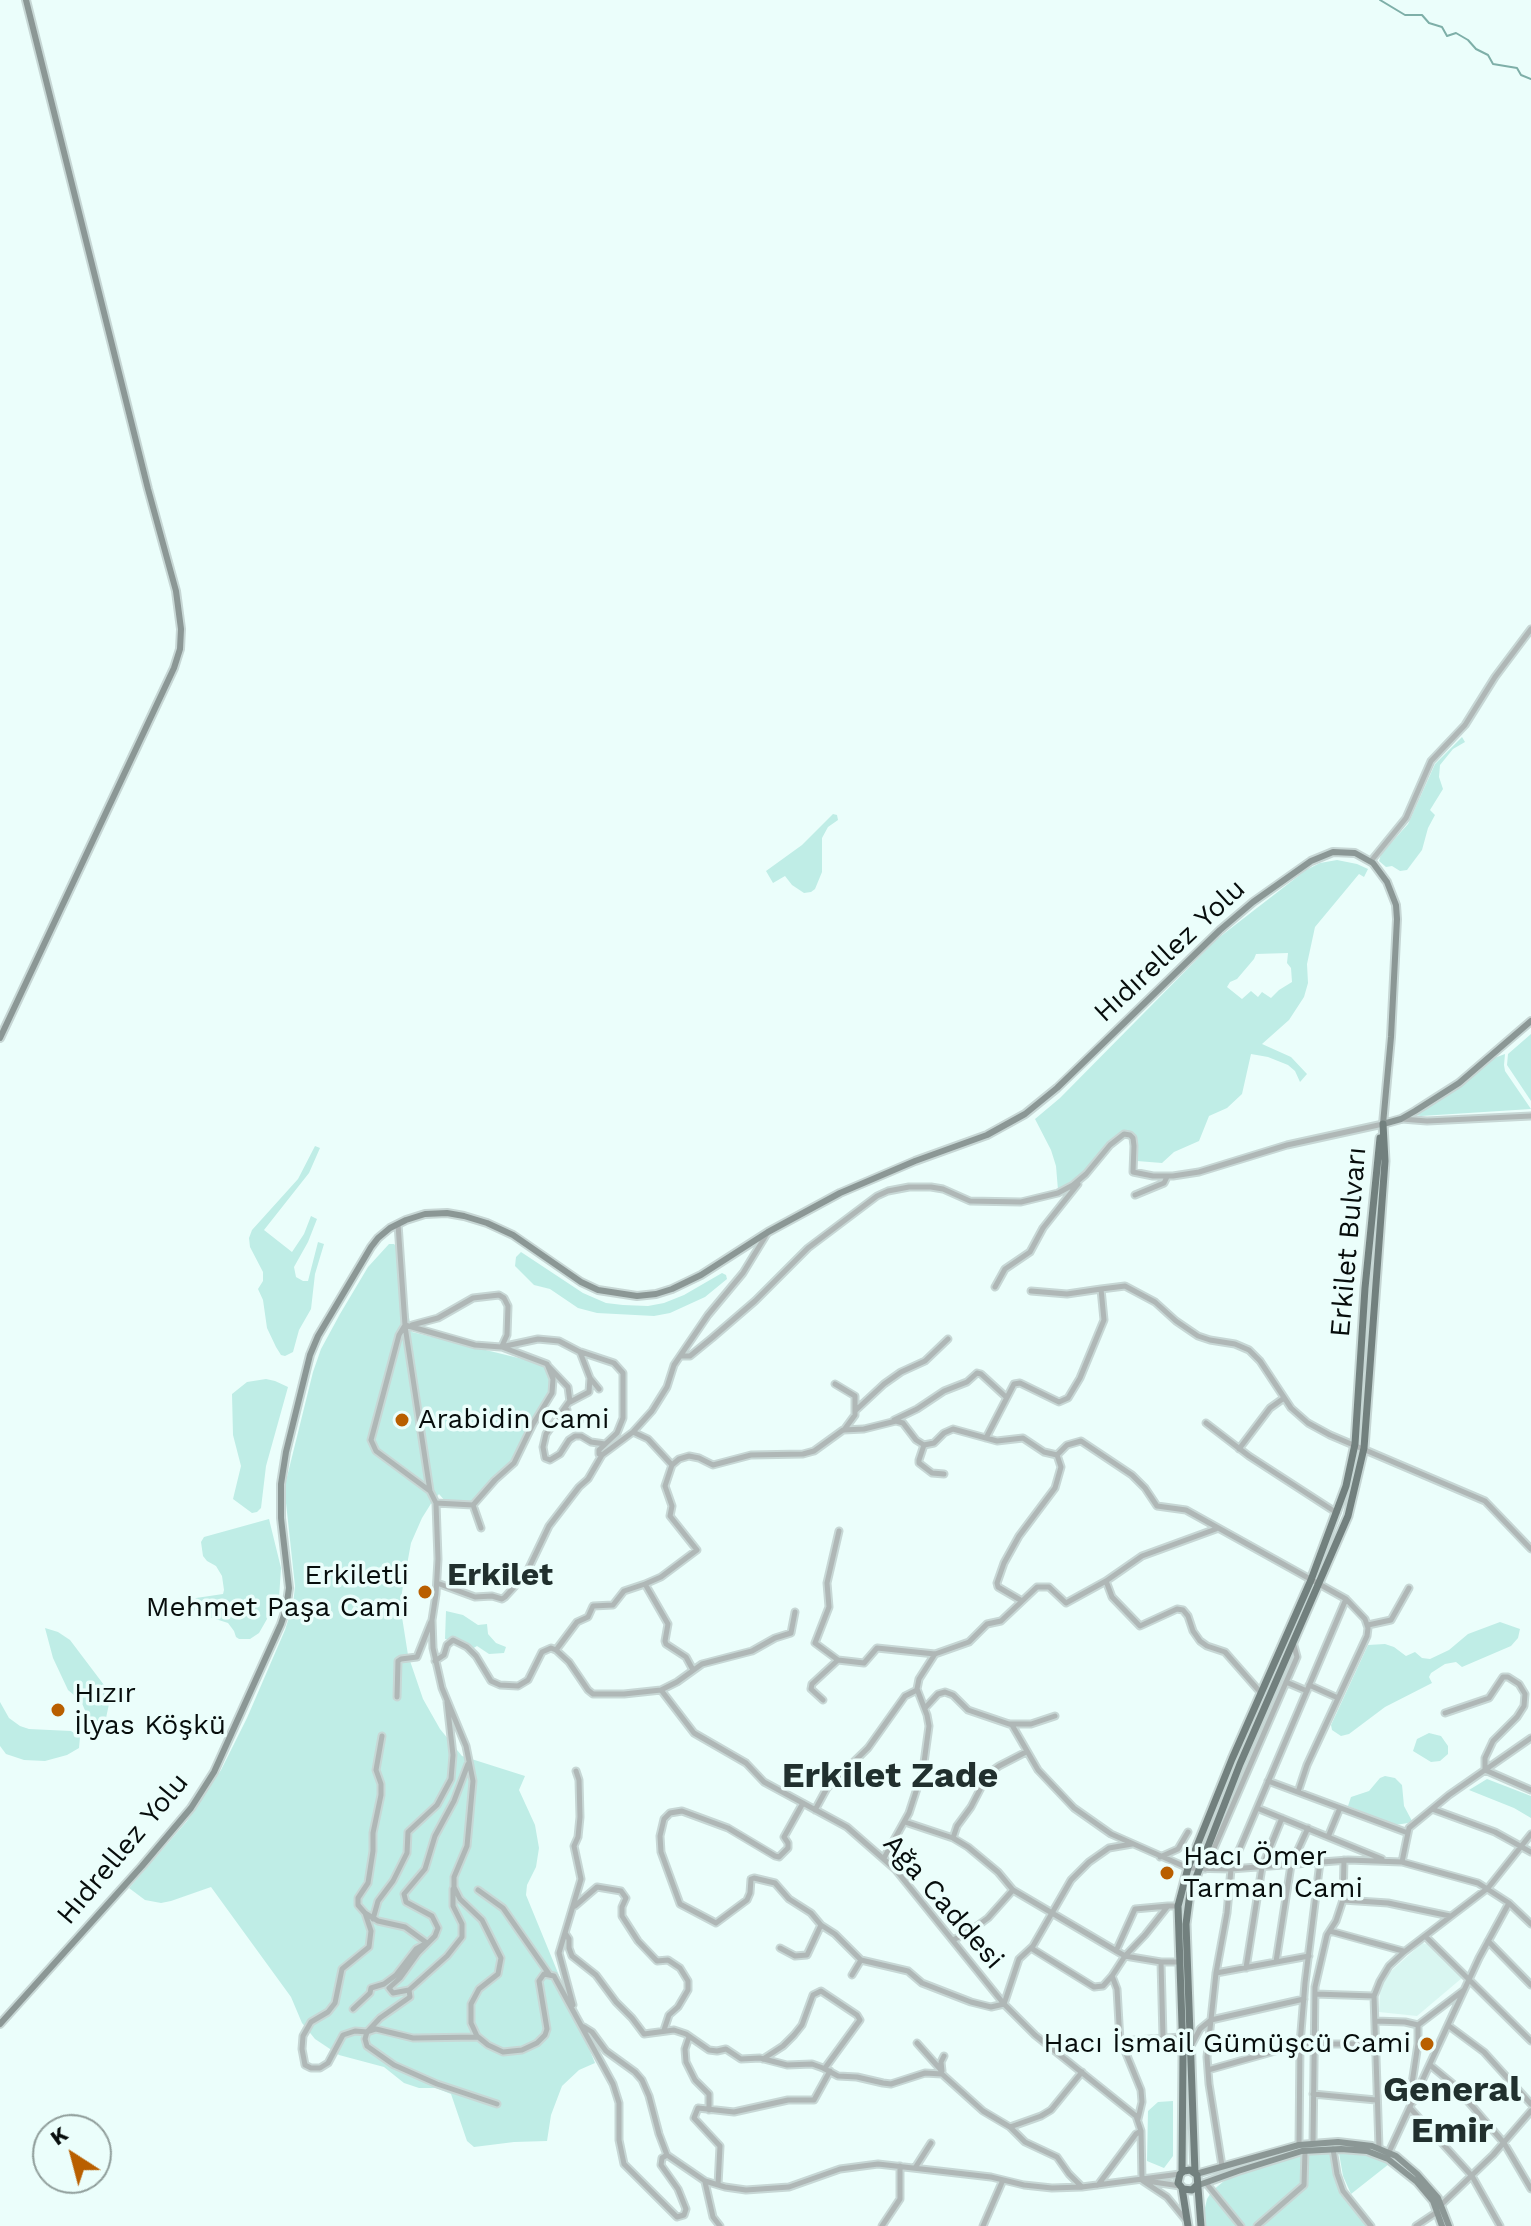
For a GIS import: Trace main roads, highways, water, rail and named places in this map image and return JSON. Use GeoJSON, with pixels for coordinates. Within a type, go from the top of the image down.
{"type":"FeatureCollection","features":[{"type":"Feature","properties":{"kind":"main road","name":"Erkilet Bulvarı"},"geometry":{"type":"LineString","coordinates":[[1181,2173],[1182,2037],[1178,1906],[1188,1868],[1261,1693],[1315,1582],[1348,1516],[1364,1448],[1385,1161],[1383,1124],[1367,1260],[1355,1444],[1346,1486],[1315,1582],[1293,1642],[1240,1764],[1202,1869],[1190,1893],[1186,1924],[1195,2174]]}},
{"type":"Feature","properties":{"kind":"main road"},"geometry":{"type":"LineString","coordinates":[[1187,2224],[1178,2180],[1181,2173],[1187,2170],[1195,2174],[1198,2181],[1201,2226]]}},
{"type":"Feature","properties":{"kind":"main road"},"geometry":{"type":"LineString","coordinates":[[1181,2187],[1189,2190],[1196,2186]]}},
{"type":"Feature","properties":{"kind":"waterway"},"geometry":{"type":"LineString","coordinates":[[1380,0],[1405,15],[1422,15],[1429,23],[1442,27],[1447,36],[1456,33],[1468,40],[1488,55],[1493,64],[1517,68],[1521,75],[1531,79]]}},
{"type":"Feature","properties":{"kind":"place","name":"Arabidin Cami"},"geometry":{"type":"Point","coordinates":[402,1420]}},
{"type":"Feature","properties":{"kind":"place","name":"Erkiletli Mehmet Paşa Cami"},"geometry":{"type":"Point","coordinates":[425,1592]}},
{"type":"Feature","properties":{"kind":"place","name":"Hızır İlyas Köşkü"},"geometry":{"type":"Point","coordinates":[58,1710]}},
{"type":"Feature","properties":{"kind":"place","name":"Hacı Ömer Tarman Cami"},"geometry":{"type":"Point","coordinates":[1167,1873]}},
{"type":"Feature","properties":{"kind":"place","name":"Hacı İsmail Gümüşcü Cami"},"geometry":{"type":"Point","coordinates":[1427,2044]}},
{"type":"Feature","properties":{"kind":"district","name":"Erkilet"},"geometry":{"type":"Point","coordinates":[500,1576]}},
{"type":"Feature","properties":{"kind":"district","name":"Erkilet Zade"},"geometry":{"type":"Point","coordinates":[890,1776]}},
{"type":"Feature","properties":{"kind":"district","name":"General Emir"},"geometry":{"type":"Point","coordinates":[1452,2110]}}]}
